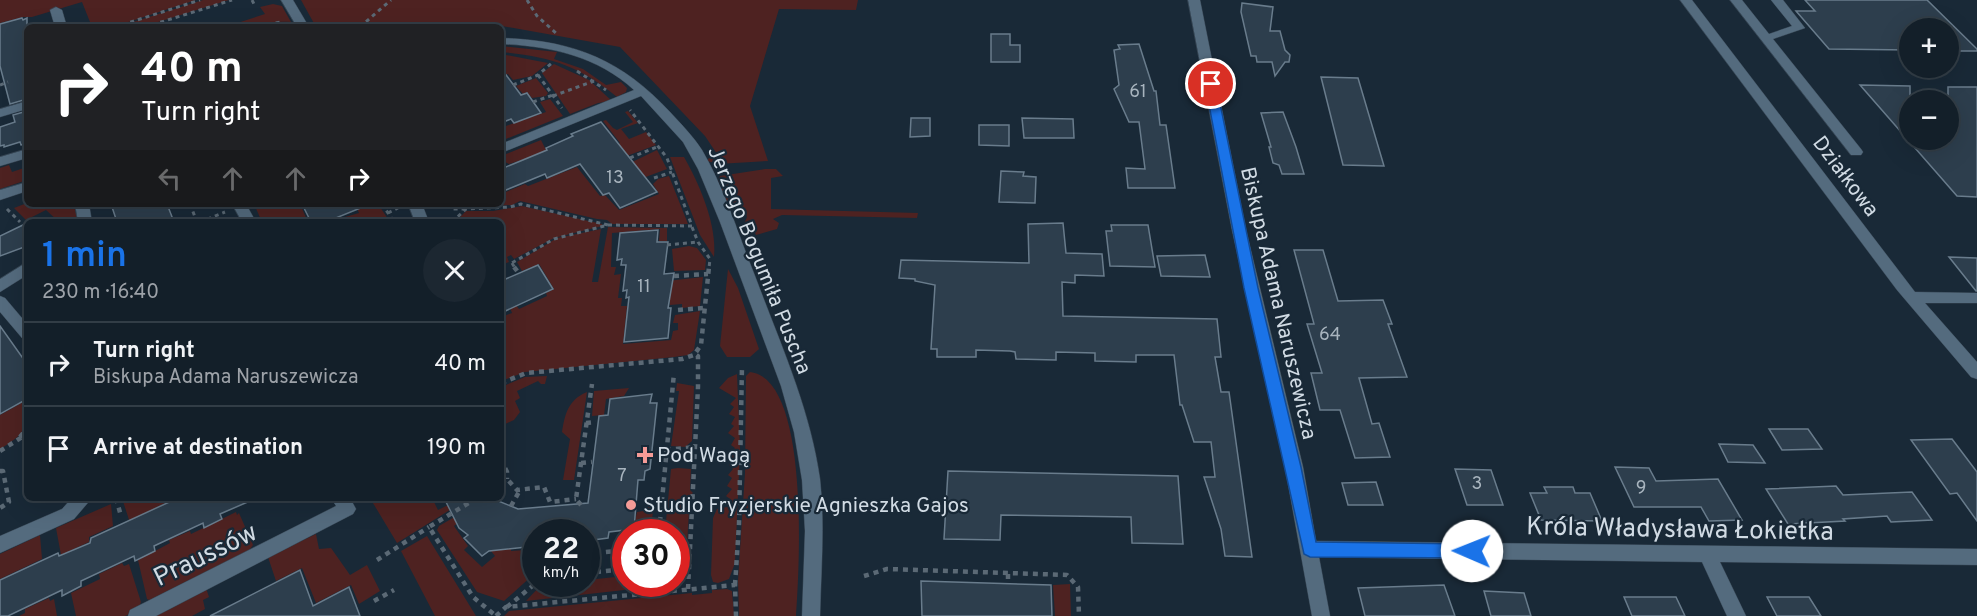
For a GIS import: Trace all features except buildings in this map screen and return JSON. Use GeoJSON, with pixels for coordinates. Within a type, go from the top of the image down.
{"type":"FeatureCollection","features":[{"type":"Feature","properties":{"kind":"street"},"geometry":{"type":"LineString","coordinates":[[287,0],[301,24]]}},
{"type":"Feature","properties":{"kind":"street","name":"Biskupa Adama Naruszewicza"},"geometry":{"type":"LineString","coordinates":[[1194,0],[1239,230],[1310,549],[1321,616]]}},
{"type":"Feature","properties":{"kind":"street","name":"Działkowa"},"geometry":{"type":"LineString","coordinates":[[1686,0],[1912,297],[1977,373]]}},
{"type":"Feature","properties":{"kind":"street"},"geometry":{"type":"LineString","coordinates":[[1736,0],[1856,152]]}},
{"type":"Feature","properties":{"kind":"street"},"geometry":{"type":"LineString","coordinates":[[1766,38],[1798,28],[1777,0]]}},
{"type":"Feature","properties":{"kind":"street"},"geometry":{"type":"LineString","coordinates":[[56,10],[61,24]]}},
{"type":"Feature","properties":{"kind":"street","name":"Jerzego Bogumiła Puscha"},"geometry":{"type":"LineString","coordinates":[[504,41],[553,45],[600,60],[643,91],[696,152],[733,239],[796,408],[808,458],[813,504],[811,616]]}},
{"type":"Feature","properties":{"kind":"street"},"geometry":{"type":"LineString","coordinates":[[504,148],[643,91]]}},
{"type":"Feature","properties":{"kind":"street"},"geometry":{"type":"LineString","coordinates":[[0,113],[24,106]]}},
{"type":"Feature","properties":{"kind":"street"},"geometry":{"type":"LineString","coordinates":[[0,162],[24,154]]}},
{"type":"Feature","properties":{"kind":"street"},"geometry":{"type":"LineString","coordinates":[[0,195],[24,187]]}},
{"type":"Feature","properties":{"kind":"street"},"geometry":{"type":"LineString","coordinates":[[0,287],[24,269]]}},
{"type":"Feature","properties":{"kind":"street"},"geometry":{"type":"LineString","coordinates":[[1912,297],[1977,298]]}},
{"type":"Feature","properties":{"kind":"street"},"geometry":{"type":"LineString","coordinates":[[0,302],[24,330]]}},
{"type":"Feature","properties":{"kind":"street"},"geometry":{"type":"LineString","coordinates":[[0,545],[68,514],[80,501]]}},
{"type":"Feature","properties":{"kind":"street","name":"Praussów"},"geometry":{"type":"LineString","coordinates":[[137,616],[344,504]]}},
{"type":"Feature","properties":{"kind":"street","name":"Króla Władysława Łokietka"},"geometry":{"type":"LineString","coordinates":[[1310,549],[1977,557]]}},
{"type":"Feature","properties":{"kind":"street"},"geometry":{"type":"LineString","coordinates":[[1707,554],[1737,616]]}},
{"type":"Feature","properties":{"kind":"path"},"geometry":{"type":"LineString","coordinates":[[124,24],[200,0]]}},
{"type":"Feature","properties":{"kind":"path"},"geometry":{"type":"LineString","coordinates":[[155,24],[232,0]]}},
{"type":"Feature","properties":{"kind":"path"},"geometry":{"type":"LineString","coordinates":[[363,24],[391,0]]}},
{"type":"Feature","properties":{"kind":"path"},"geometry":{"type":"LineString","coordinates":[[527,0],[537,16],[558,35],[553,45]]}},
{"type":"Feature","properties":{"kind":"path"},"geometry":{"type":"LineString","coordinates":[[266,24],[286,23]]}},
{"type":"Feature","properties":{"kind":"path"},"geometry":{"type":"LineString","coordinates":[[546,60],[561,64]]}},
{"type":"Feature","properties":{"kind":"path"},"geometry":{"type":"LineString","coordinates":[[513,84],[538,75],[553,62]]}},
{"type":"Feature","properties":{"kind":"path"},"geometry":{"type":"LineString","coordinates":[[504,382],[526,373],[682,359],[695,354],[700,345],[710,259],[698,242],[672,172],[659,146],[629,108],[594,81],[572,68]]}},
{"type":"Feature","properties":{"kind":"path"},"geometry":{"type":"LineString","coordinates":[[538,75],[572,121]]}},
{"type":"Feature","properties":{"kind":"path"},"geometry":{"type":"LineString","coordinates":[[533,102],[594,81]]}},
{"type":"Feature","properties":{"kind":"path"},"geometry":{"type":"LineString","coordinates":[[0,84],[8,82]]}},
{"type":"Feature","properties":{"kind":"path"},"geometry":{"type":"LineString","coordinates":[[630,158],[659,146]]}},
{"type":"Feature","properties":{"kind":"path"},"geometry":{"type":"LineString","coordinates":[[654,178],[672,172]]}},
{"type":"Feature","properties":{"kind":"path"},"geometry":{"type":"LineString","coordinates":[[450,207],[466,209],[510,207],[521,204],[608,225]]}},
{"type":"Feature","properties":{"kind":"path"},"geometry":{"type":"LineString","coordinates":[[7,208],[20,222]]}},
{"type":"Feature","properties":{"kind":"path"},"geometry":{"type":"LineString","coordinates":[[455,219],[466,209]]}},
{"type":"Feature","properties":{"kind":"path"},"geometry":{"type":"LineString","coordinates":[[212,219],[218,215]]}},
{"type":"Feature","properties":{"kind":"path"},"geometry":{"type":"LineString","coordinates":[[518,272],[511,263],[554,239],[608,225],[692,226]]}},
{"type":"Feature","properties":{"kind":"path"},"geometry":{"type":"LineString","coordinates":[[667,245],[698,242]]}},
{"type":"Feature","properties":{"kind":"path"},"geometry":{"type":"LineString","coordinates":[[674,276],[708,274]]}},
{"type":"Feature","properties":{"kind":"path"},"geometry":{"type":"LineString","coordinates":[[678,310],[704,308]]}},
{"type":"Feature","properties":{"kind":"path"},"geometry":{"type":"LineString","coordinates":[[690,548],[698,371],[698,356],[695,354]]}},
{"type":"Feature","properties":{"kind":"path"},"geometry":{"type":"LineString","coordinates":[[736,616],[742,366]]}},
{"type":"Feature","properties":{"kind":"path"},"geometry":{"type":"LineString","coordinates":[[660,519],[674,374]]}},
{"type":"Feature","properties":{"kind":"path"},"geometry":{"type":"LineString","coordinates":[[581,505],[576,499],[592,384]]}},
{"type":"Feature","properties":{"kind":"path"},"geometry":{"type":"LineString","coordinates":[[586,423],[596,422]]}},
{"type":"Feature","properties":{"kind":"path"},"geometry":{"type":"LineString","coordinates":[[18,440],[24,432]]}},
{"type":"Feature","properties":{"kind":"path"},"geometry":{"type":"LineString","coordinates":[[0,451],[24,436]]}},
{"type":"Feature","properties":{"kind":"path"},"geometry":{"type":"LineString","coordinates":[[666,450],[695,447]]}},
{"type":"Feature","properties":{"kind":"path"},"geometry":{"type":"LineString","coordinates":[[581,463],[592,462]]}},
{"type":"Feature","properties":{"kind":"path"},"geometry":{"type":"LineString","coordinates":[[504,466],[507,479],[517,490],[544,487],[550,502],[576,499]]}},
{"type":"Feature","properties":{"kind":"path"},"geometry":{"type":"LineString","coordinates":[[0,471],[3,471],[9,502],[0,508]]}},
{"type":"Feature","properties":{"kind":"path"},"geometry":{"type":"LineString","coordinates":[[511,506],[521,490]]}},
{"type":"Feature","properties":{"kind":"path"},"geometry":{"type":"LineString","coordinates":[[117,501],[121,516]]}},
{"type":"Feature","properties":{"kind":"path"},"geometry":{"type":"LineString","coordinates":[[377,560],[472,501]]}},
{"type":"Feature","properties":{"kind":"path"},"geometry":{"type":"LineString","coordinates":[[429,527],[473,597],[496,616],[522,595]]}},
{"type":"Feature","properties":{"kind":"path"},"geometry":{"type":"LineString","coordinates":[[864,576],[887,568],[1067,575],[1074,578],[1078,585],[1078,616]]}},
{"type":"Feature","properties":{"kind":"path"},"geometry":{"type":"LineString","coordinates":[[1008,574],[1008,584]]}},
{"type":"Feature","properties":{"kind":"path"},"geometry":{"type":"LineString","coordinates":[[690,589],[735,585]]}},
{"type":"Feature","properties":{"kind":"path"},"geometry":{"type":"LineString","coordinates":[[374,601],[394,590]]}},
{"type":"Feature","properties":{"kind":"path"},"geometry":{"type":"LineString","coordinates":[[507,607],[612,597]]}},
{"type":"Feature","properties":{"kind":"shaded area"},"geometry":{"type":"Polygon","coordinates":[[[0,0],[196,0],[122,24],[91,24],[82,2],[32,17],[0,23],[0,0]]]}},
{"type":"Feature","properties":{"kind":"shaded area"},"geometry":{"type":"Polygon","coordinates":[[[203,0],[229,0],[152,24],[127,24],[203,0]]]}},
{"type":"Feature","properties":{"kind":"shaded area"},"geometry":{"type":"Polygon","coordinates":[[[301,0],[858,0],[856,10],[779,9],[750,106],[768,161],[718,164],[707,161],[717,154],[705,136],[620,47],[504,26],[504,24],[314,24],[301,0]]]}},
{"type":"Feature","properties":{"kind":"shaded area"},"geometry":{"type":"Polygon","coordinates":[[[273,4],[282,6],[291,22],[234,24],[265,14],[260,7],[273,4]]]}},
{"type":"Feature","properties":{"kind":"shaded area"},"geometry":{"type":"Polygon","coordinates":[[[504,46],[557,52],[554,59],[583,69],[606,85],[621,82],[627,88],[626,92],[617,97],[577,70],[549,60],[504,52],[504,46]]]}},
{"type":"Feature","properties":{"kind":"shaded area"},"geometry":{"type":"Polygon","coordinates":[[[504,55],[548,63],[532,76],[513,80],[508,74],[504,75],[504,55]]]}},
{"type":"Feature","properties":{"kind":"shaded area"},"geometry":{"type":"Polygon","coordinates":[[[554,64],[589,80],[612,101],[598,103],[570,114],[542,73],[554,64]]]}},
{"type":"Feature","properties":{"kind":"shaded area"},"geometry":{"type":"Polygon","coordinates":[[[536,78],[548,93],[546,96],[532,98],[527,92],[523,94],[516,86],[536,78]]]}},
{"type":"Feature","properties":{"kind":"shaded area"},"geometry":{"type":"Polygon","coordinates":[[[550,99],[563,116],[504,140],[504,124],[506,126],[546,112],[540,102],[550,99]]]}},
{"type":"Feature","properties":{"kind":"shaded area"},"geometry":{"type":"Polygon","coordinates":[[[628,111],[638,123],[621,129],[629,139],[646,132],[656,145],[624,157],[615,145],[620,143],[603,121],[606,120],[617,130],[633,122],[625,112],[628,111]]]}},
{"type":"Feature","properties":{"kind":"shaded area"},"geometry":{"type":"Polygon","coordinates":[[[541,140],[547,152],[509,164],[504,162],[504,155],[541,140]]]}},
{"type":"Feature","properties":{"kind":"shaded area"},"geometry":{"type":"Polygon","coordinates":[[[657,150],[667,169],[643,178],[626,165],[657,150]]]}},
{"type":"Feature","properties":{"kind":"shaded area"},"geometry":{"type":"Polygon","coordinates":[[[670,157],[684,157],[696,180],[710,219],[714,257],[700,235],[670,157]]]}},
{"type":"Feature","properties":{"kind":"shaded area"},"geometry":{"type":"Polygon","coordinates":[[[9,165],[12,172],[24,168],[24,181],[0,189],[0,168],[9,165]]]}},
{"type":"Feature","properties":{"kind":"shaded area"},"geometry":{"type":"Polygon","coordinates":[[[577,167],[600,196],[605,195],[619,210],[659,194],[653,184],[658,179],[669,176],[688,224],[612,224],[607,220],[520,201],[512,205],[504,205],[504,193],[525,184],[528,186],[577,167]]]}},
{"type":"Feature","properties":{"kind":"shaded area"},"geometry":{"type":"Polygon","coordinates":[[[776,169],[783,176],[771,178],[771,209],[918,213],[917,218],[782,215],[773,219],[779,223],[777,229],[756,235],[752,226],[744,224],[747,217],[743,207],[727,211],[717,181],[720,176],[776,169]]]}},
{"type":"Feature","properties":{"kind":"shaded area"},"geometry":{"type":"Polygon","coordinates":[[[24,204],[24,207],[74,207],[78,219],[56,219],[46,210],[25,219],[14,208],[24,204]]]}},
{"type":"Feature","properties":{"kind":"shaded area"},"geometry":{"type":"Polygon","coordinates":[[[522,206],[602,224],[602,226],[554,238],[514,259],[511,255],[507,257],[509,262],[504,264],[504,219],[458,219],[466,211],[493,211],[522,206]]]}},
{"type":"Feature","properties":{"kind":"shaded area"},"geometry":{"type":"Polygon","coordinates":[[[255,207],[301,207],[307,219],[261,219],[255,207]]]}},
{"type":"Feature","properties":{"kind":"shaded area"},"geometry":{"type":"Polygon","coordinates":[[[356,207],[380,207],[388,219],[338,219],[359,213],[356,207]]]}},
{"type":"Feature","properties":{"kind":"shaded area"},"geometry":{"type":"Polygon","coordinates":[[[608,227],[667,228],[667,241],[659,241],[660,229],[612,233],[611,267],[616,267],[614,275],[621,274],[618,298],[622,298],[621,306],[627,306],[623,344],[671,340],[673,331],[678,330],[678,323],[673,323],[675,315],[700,311],[694,350],[688,355],[674,357],[525,372],[504,380],[504,316],[512,313],[510,308],[516,305],[519,309],[547,296],[546,293],[554,289],[539,264],[522,271],[517,262],[557,238],[601,229],[592,282],[598,282],[608,227]]]}},
{"type":"Feature","properties":{"kind":"shaded area"},"geometry":{"type":"Polygon","coordinates":[[[689,246],[697,248],[706,260],[705,270],[674,271],[672,249],[689,246]]]}},
{"type":"Feature","properties":{"kind":"shaded area"},"geometry":{"type":"Polygon","coordinates":[[[728,269],[738,288],[759,349],[750,357],[727,357],[720,346],[728,269]]]}},
{"type":"Feature","properties":{"kind":"shaded area"},"geometry":{"type":"Polygon","coordinates":[[[703,277],[700,306],[682,308],[682,304],[670,305],[667,281],[703,277]]]}},
{"type":"Feature","properties":{"kind":"shaded area"},"geometry":{"type":"Polygon","coordinates":[[[750,372],[770,383],[783,407],[792,441],[799,522],[796,616],[739,616],[738,581],[745,473],[746,376],[750,372]]]}},
{"type":"Feature","properties":{"kind":"shaded area"},"geometry":{"type":"Polygon","coordinates":[[[737,374],[740,450],[735,563],[729,579],[718,583],[713,582],[711,575],[713,518],[717,509],[727,507],[733,501],[726,496],[732,489],[727,486],[732,478],[728,475],[733,469],[729,465],[733,458],[730,455],[735,448],[731,445],[735,438],[728,433],[734,426],[731,424],[735,417],[729,414],[734,407],[730,404],[736,398],[719,388],[728,378],[737,374]]]}},
{"type":"Feature","properties":{"kind":"shaded area"},"geometry":{"type":"Polygon","coordinates":[[[547,376],[545,384],[538,381],[517,391],[520,398],[515,401],[520,412],[514,420],[504,425],[504,386],[525,377],[547,376]]]}},
{"type":"Feature","properties":{"kind":"shaded area"},"geometry":{"type":"Polygon","coordinates":[[[677,383],[694,386],[692,441],[685,447],[671,446],[679,391],[676,391],[677,383]]]}},
{"type":"Feature","properties":{"kind":"shaded area"},"geometry":{"type":"Polygon","coordinates":[[[629,388],[624,396],[606,399],[604,415],[592,416],[594,391],[629,388]]]}},
{"type":"Feature","properties":{"kind":"shaded area"},"geometry":{"type":"Polygon","coordinates":[[[587,392],[574,480],[563,480],[570,439],[562,432],[564,419],[572,403],[587,392]]]}},
{"type":"Feature","properties":{"kind":"shaded area"},"geometry":{"type":"Polygon","coordinates":[[[24,402],[23,429],[15,439],[0,449],[0,415],[24,402]]]}},
{"type":"Feature","properties":{"kind":"shaded area"},"geometry":{"type":"Polygon","coordinates":[[[671,469],[691,469],[690,490],[693,493],[690,495],[689,519],[666,519],[671,469]]]}},
{"type":"Feature","properties":{"kind":"shaded area"},"geometry":{"type":"Polygon","coordinates":[[[123,501],[169,501],[155,508],[155,511],[130,523],[123,501]]]}},
{"type":"Feature","properties":{"kind":"shaded area"},"geometry":{"type":"Polygon","coordinates":[[[372,501],[434,501],[438,510],[456,501],[464,501],[397,543],[372,501]]]}},
{"type":"Feature","properties":{"kind":"shaded area"},"geometry":{"type":"Polygon","coordinates":[[[483,501],[454,526],[468,546],[464,550],[482,567],[495,556],[491,551],[500,545],[511,543],[511,551],[522,550],[522,585],[504,601],[477,592],[437,530],[439,526],[483,501]]]}},
{"type":"Feature","properties":{"kind":"shaded area"},"geometry":{"type":"Polygon","coordinates":[[[111,504],[113,526],[89,537],[89,542],[61,555],[56,528],[111,504]]]}},
{"type":"Feature","properties":{"kind":"shaded area"},"geometry":{"type":"Polygon","coordinates":[[[644,507],[653,510],[652,519],[636,519],[637,512],[643,511],[644,507]]]}},
{"type":"Feature","properties":{"kind":"shaded area"},"geometry":{"type":"Polygon","coordinates":[[[236,512],[237,515],[239,513],[253,545],[248,552],[154,602],[147,599],[138,560],[170,543],[169,540],[190,531],[191,534],[236,512]]]}},
{"type":"Feature","properties":{"kind":"shaded area"},"geometry":{"type":"Polygon","coordinates":[[[316,534],[319,549],[331,548],[350,575],[367,565],[380,591],[359,604],[351,585],[316,603],[302,568],[276,581],[268,557],[316,534]]]}},
{"type":"Feature","properties":{"kind":"shaded area"},"geometry":{"type":"Polygon","coordinates":[[[40,535],[42,559],[0,579],[0,554],[40,535]]]}},
{"type":"Feature","properties":{"kind":"shaded area"},"geometry":{"type":"Polygon","coordinates":[[[427,536],[476,616],[435,616],[401,551],[427,536]]]}},
{"type":"Feature","properties":{"kind":"shaded area"},"geometry":{"type":"Polygon","coordinates":[[[122,563],[124,566],[129,564],[141,602],[138,610],[125,616],[76,616],[71,593],[100,579],[99,574],[122,563]]]}},
{"type":"Feature","properties":{"kind":"shaded area"},"geometry":{"type":"Polygon","coordinates":[[[612,577],[612,591],[600,593],[600,579],[612,577]]]}},
{"type":"Feature","properties":{"kind":"shaded area"},"geometry":{"type":"Polygon","coordinates":[[[1070,584],[1071,616],[1055,616],[1053,585],[1070,584]]]}},
{"type":"Feature","properties":{"kind":"shaded area"},"geometry":{"type":"Polygon","coordinates":[[[206,588],[209,597],[203,600],[205,609],[192,616],[154,616],[206,588]]]}},
{"type":"Feature","properties":{"kind":"shaded area"},"geometry":{"type":"Polygon","coordinates":[[[712,590],[732,591],[734,616],[504,616],[509,611],[651,597],[690,597],[690,593],[692,595],[712,593],[712,590]]]}},
{"type":"Feature","properties":{"kind":"shaded area"},"geometry":{"type":"Polygon","coordinates":[[[530,597],[562,597],[526,601],[530,597]]]}},
{"type":"Feature","properties":{"kind":"shaded area"},"geometry":{"type":"Polygon","coordinates":[[[49,598],[50,601],[54,599],[57,616],[19,616],[25,613],[25,609],[49,598]]]}},
{"type":"Feature","properties":{"kind":"place","name":"Pod Wagą"},"geometry":{"type":"Point","coordinates":[645,455]}},
{"type":"Feature","properties":{"kind":"place","name":"Studio Fryzjerskie Agnieszka Gajos"},"geometry":{"type":"Point","coordinates":[631,505]}},
{"type":"Feature","properties":{"kind":"route"},"geometry":{"type":"LineString","coordinates":[[1211,84],[1251,288],[1310,549],[1472,551]]}}]}
